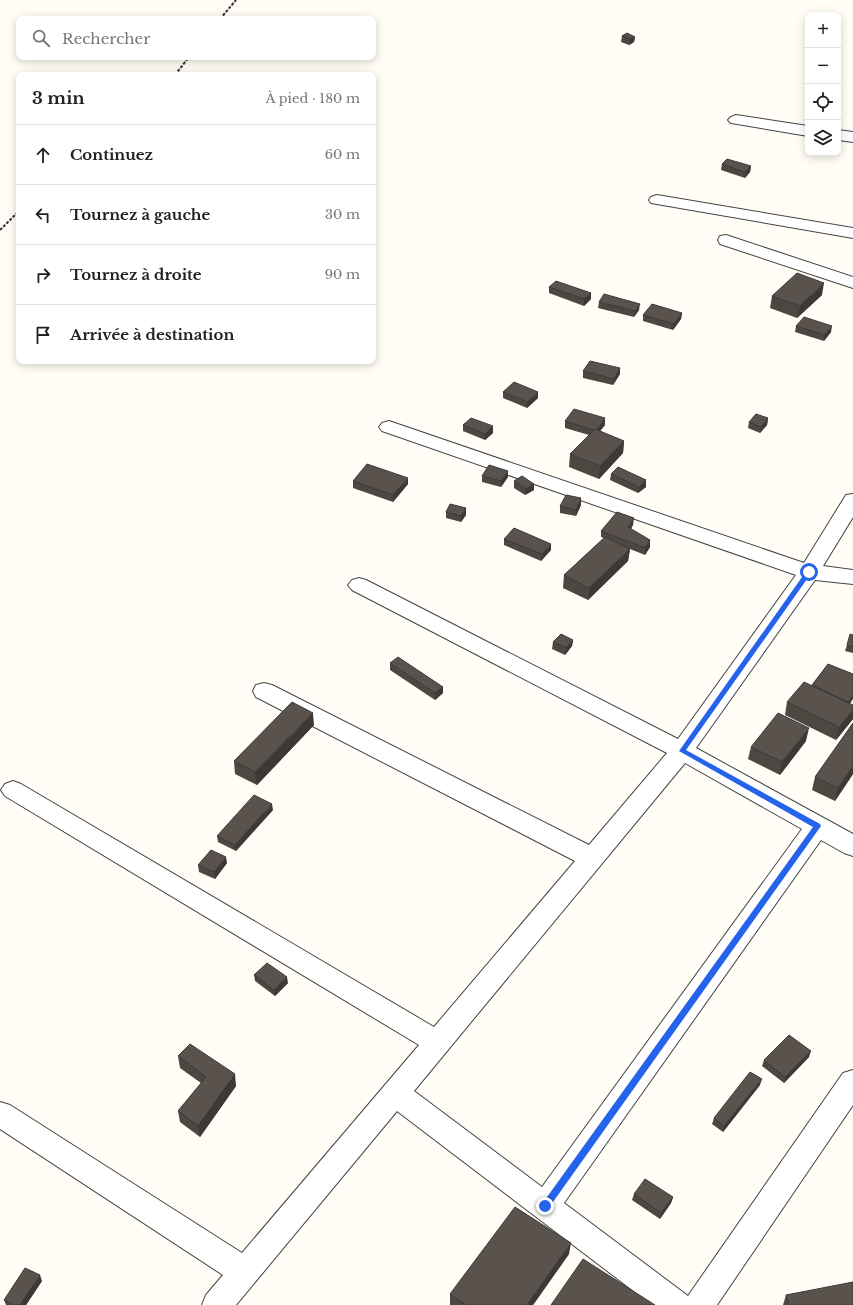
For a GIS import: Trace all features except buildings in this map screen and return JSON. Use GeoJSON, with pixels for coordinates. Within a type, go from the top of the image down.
{"type":"FeatureCollection","features":[{"type":"Feature","properties":{"kind":"street"},"geometry":{"type":"LineString","coordinates":[[736,120],[805,131]]}},
{"type":"Feature","properties":{"kind":"street"},"geometry":{"type":"LineString","coordinates":[[841,135],[853,137]]}},
{"type":"Feature","properties":{"kind":"street"},"geometry":{"type":"LineString","coordinates":[[657,200],[853,233]]}},
{"type":"Feature","properties":{"kind":"street"},"geometry":{"type":"LineString","coordinates":[[726,240],[853,283]]}},
{"type":"Feature","properties":{"kind":"street"},"geometry":{"type":"LineString","coordinates":[[389,427],[809,572],[853,577]]}},
{"type":"Feature","properties":{"kind":"street"},"geometry":{"type":"LineString","coordinates":[[217,1305],[682,751],[809,572],[853,500]]}},
{"type":"Feature","properties":{"kind":"street"},"geometry":{"type":"LineString","coordinates":[[359,585],[682,751],[853,846]]}},
{"type":"Feature","properties":{"kind":"street"},"geometry":{"type":"LineString","coordinates":[[264,691],[592,858]]}},
{"type":"Feature","properties":{"kind":"street"},"geometry":{"type":"LineString","coordinates":[[13,790],[437,1042]]}},
{"type":"Feature","properties":{"kind":"street"},"geometry":{"type":"LineString","coordinates":[[545,1206],[818,826]]}},
{"type":"Feature","properties":{"kind":"street"},"geometry":{"type":"LineString","coordinates":[[699,1305],[853,1082]]}},
{"type":"Feature","properties":{"kind":"street"},"geometry":{"type":"LineString","coordinates":[[395,1094],[676,1305]]}},
{"type":"Feature","properties":{"kind":"street"},"geometry":{"type":"LineString","coordinates":[[0,1114],[246,1272]]}},
{"type":"Feature","properties":{"kind":"path"},"geometry":{"type":"LineString","coordinates":[[223,16],[236,0]]}},
{"type":"Feature","properties":{"kind":"path"},"geometry":{"type":"LineString","coordinates":[[177,72],[187,60]]}},
{"type":"Feature","properties":{"kind":"path"},"geometry":{"type":"LineString","coordinates":[[0,230],[16,214]]}},
{"type":"Feature","properties":{"kind":"route"},"geometry":{"type":"LineString","coordinates":[[545,1206],[818,826],[682,751],[809,572]]}}]}
